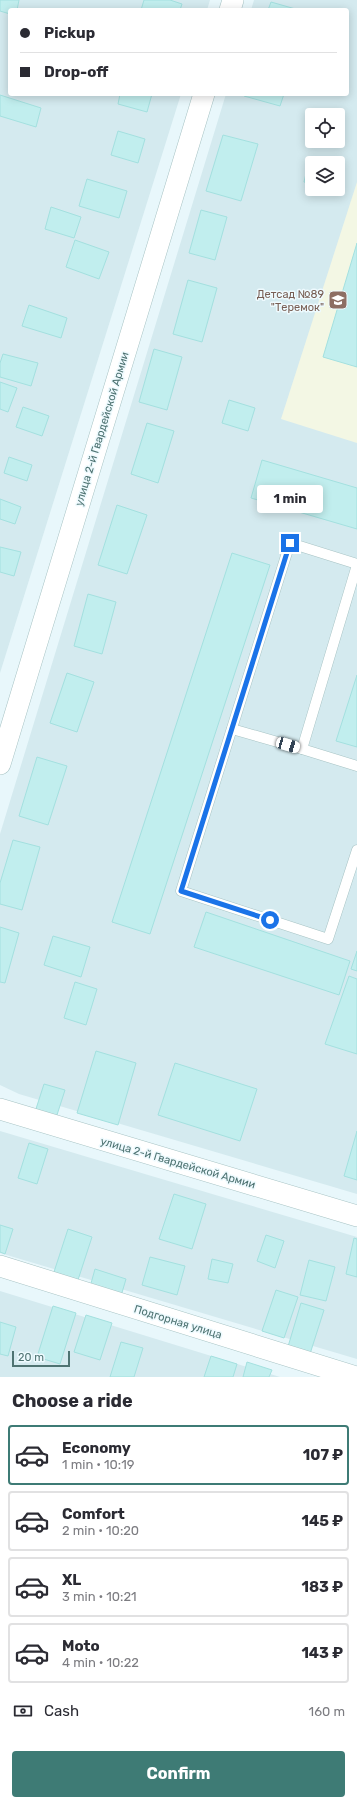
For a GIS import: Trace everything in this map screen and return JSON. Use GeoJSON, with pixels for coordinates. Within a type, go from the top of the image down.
{"type":"FeatureCollection","features":[{"type":"Feature","properties":{"kind":"street","name":"улица 2-й Гвардейской Армии"},"geometry":{"type":"LineString","coordinates":[[0,764],[203,96]]}},
{"type":"Feature","properties":{"kind":"street","name":"улица 2-й Гвардейской Армии"},"geometry":{"type":"LineString","coordinates":[[0,1109],[357,1216]]}},
{"type":"Feature","properties":{"kind":"street","name":"Подгорная улица"},"geometry":{"type":"LineString","coordinates":[[0,1266],[356,1377]]}},
{"type":"Feature","properties":{"kind":"lane"},"geometry":{"type":"LineString","coordinates":[[302,749],[357,564],[290,543],[181,891],[328,939],[357,850]]}},
{"type":"Feature","properties":{"kind":"lane"},"geometry":{"type":"LineString","coordinates":[[232,729],[357,766]]}},
{"type":"Feature","properties":{"kind":"shaded area"},"geometry":{"type":"Polygon","coordinates":[[[0,0],[210,0],[208,8],[8,8],[8,96],[180,96],[0,673],[0,0]]]}},
{"type":"Feature","properties":{"kind":"shaded area"},"geometry":{"type":"Polygon","coordinates":[[[254,0],[357,0],[357,1194],[19,1094],[0,1085],[0,834],[225,96],[349,96],[349,8],[252,8],[254,0]]]}},
{"type":"Feature","properties":{"kind":"shaded area","name":"Детсад №89 \"Теремок\""},"geometry":{"type":"Polygon","coordinates":[[[357,182],[357,443],[281,419],[357,182]]]}},
{"type":"Feature","properties":{"kind":"shaded area"},"geometry":{"type":"Polygon","coordinates":[[[0,1131],[357,1237],[357,1359],[0,1253],[0,1131]]]}},
{"type":"Feature","properties":{"kind":"shaded area"},"geometry":{"type":"Polygon","coordinates":[[[0,1291],[280,1377],[0,1377],[0,1291]]]}},
{"type":"Feature","properties":{"kind":"building"},"geometry":{"type":"Polygon","coordinates":[[[0,0],[19,0],[17,8],[8,8],[8,13],[0,11],[0,0]]]}},
{"type":"Feature","properties":{"kind":"building"},"geometry":{"type":"Polygon","coordinates":[[[144,0],[170,0],[182,4],[181,8],[142,8],[144,0]]]}},
{"type":"Feature","properties":{"kind":"building"},"geometry":{"type":"Polygon","coordinates":[[[271,2],[292,8],[269,8],[271,2]]]}},
{"type":"Feature","properties":{"kind":"building"},"geometry":{"type":"Polygon","coordinates":[[[0,95],[41,108],[36,127],[0,116],[0,95]]]}},
{"type":"Feature","properties":{"kind":"building"},"geometry":{"type":"Polygon","coordinates":[[[120,96],[151,96],[147,112],[118,104],[120,96]]]}},
{"type":"Feature","properties":{"kind":"building"},"geometry":{"type":"Polygon","coordinates":[[[244,96],[283,96],[280,106],[244,96]]]}},
{"type":"Feature","properties":{"kind":"building"},"geometry":{"type":"Polygon","coordinates":[[[118,131],[145,139],[138,163],[111,155],[118,131]]]}},
{"type":"Feature","properties":{"kind":"building"},"geometry":{"type":"Polygon","coordinates":[[[223,135],[258,144],[241,201],[206,191],[223,135]]]}},
{"type":"Feature","properties":{"kind":"building"},"geometry":{"type":"Polygon","coordinates":[[[87,179],[127,191],[119,218],[79,206],[87,179]]]}},
{"type":"Feature","properties":{"kind":"building"},"geometry":{"type":"Polygon","coordinates":[[[51,207],[81,217],[74,238],[45,229],[51,207]]]}},
{"type":"Feature","properties":{"kind":"building"},"geometry":{"type":"Polygon","coordinates":[[[201,210],[227,217],[215,260],[189,253],[201,210]]]}},
{"type":"Feature","properties":{"kind":"building"},"geometry":{"type":"Polygon","coordinates":[[[75,240],[109,252],[99,279],[66,267],[75,240]]]}},
{"type":"Feature","properties":{"kind":"building"},"geometry":{"type":"Polygon","coordinates":[[[357,243],[357,367],[323,357],[357,243]]]}},
{"type":"Feature","properties":{"kind":"building"},"geometry":{"type":"Polygon","coordinates":[[[188,280],[217,288],[202,342],[173,334],[188,280]]]}},
{"type":"Feature","properties":{"kind":"building"},"geometry":{"type":"Polygon","coordinates":[[[29,305],[67,318],[61,338],[22,326],[29,305]]]}},
{"type":"Feature","properties":{"kind":"building"},"geometry":{"type":"Polygon","coordinates":[[[154,349],[182,357],[167,410],[139,402],[154,349]]]}},
{"type":"Feature","properties":{"kind":"building"},"geometry":{"type":"Polygon","coordinates":[[[3,354],[38,363],[31,386],[0,377],[0,363],[3,354]]]}},
{"type":"Feature","properties":{"kind":"building"},"geometry":{"type":"Polygon","coordinates":[[[0,382],[17,388],[8,412],[0,409],[0,382]]]}},
{"type":"Feature","properties":{"kind":"building"},"geometry":{"type":"Polygon","coordinates":[[[229,400],[255,408],[248,431],[222,423],[229,400]]]}},
{"type":"Feature","properties":{"kind":"building"},"geometry":{"type":"Polygon","coordinates":[[[23,407],[49,416],[42,436],[16,427],[23,407]]]}},
{"type":"Feature","properties":{"kind":"building"},"geometry":{"type":"Polygon","coordinates":[[[147,423],[174,431],[158,483],[131,474],[147,423]]]}},
{"type":"Feature","properties":{"kind":"building"},"geometry":{"type":"Polygon","coordinates":[[[9,457],[32,465],[27,481],[4,473],[9,457]]]}},
{"type":"Feature","properties":{"kind":"building"},"geometry":{"type":"Polygon","coordinates":[[[262,460],[357,488],[357,529],[251,498],[262,460]]]}},
{"type":"Feature","properties":{"kind":"building"},"geometry":{"type":"Polygon","coordinates":[[[0,499],[21,507],[15,524],[0,519],[0,499]]]}},
{"type":"Feature","properties":{"kind":"building"},"geometry":{"type":"Polygon","coordinates":[[[117,505],[147,515],[127,574],[98,565],[117,505]]]}},
{"type":"Feature","properties":{"kind":"building"},"geometry":{"type":"Polygon","coordinates":[[[0,547],[21,552],[14,576],[0,572],[0,547]]]}},
{"type":"Feature","properties":{"kind":"building"},"geometry":{"type":"Polygon","coordinates":[[[232,553],[270,565],[150,934],[112,922],[232,553]]]}},
{"type":"Feature","properties":{"kind":"building"},"geometry":{"type":"Polygon","coordinates":[[[88,594],[116,602],[102,654],[74,646],[88,594]]]}},
{"type":"Feature","properties":{"kind":"building"},"geometry":{"type":"Polygon","coordinates":[[[67,673],[94,682],[77,732],[50,723],[67,673]]]}},
{"type":"Feature","properties":{"kind":"building"},"geometry":{"type":"Polygon","coordinates":[[[357,675],[357,747],[336,741],[357,675]]]}},
{"type":"Feature","properties":{"kind":"building"},"geometry":{"type":"Polygon","coordinates":[[[37,757],[67,766],[48,825],[19,816],[37,757]]]}},
{"type":"Feature","properties":{"kind":"building"},"geometry":{"type":"Polygon","coordinates":[[[13,840],[40,847],[22,910],[0,904],[0,883],[13,840]]]}},
{"type":"Feature","properties":{"kind":"building"},"geometry":{"type":"Polygon","coordinates":[[[206,912],[350,961],[339,995],[194,947],[206,912]]]}},
{"type":"Feature","properties":{"kind":"building"},"geometry":{"type":"Polygon","coordinates":[[[0,927],[19,933],[5,983],[0,982],[0,927]]]}},
{"type":"Feature","properties":{"kind":"building"},"geometry":{"type":"Polygon","coordinates":[[[53,936],[90,947],[81,977],[44,965],[53,936]]]}},
{"type":"Feature","properties":{"kind":"building"},"geometry":{"type":"Polygon","coordinates":[[[357,951],[357,971],[351,969],[357,951]]]}},
{"type":"Feature","properties":{"kind":"building"},"geometry":{"type":"Polygon","coordinates":[[[349,976],[357,979],[357,1054],[325,1044],[349,976]]]}},
{"type":"Feature","properties":{"kind":"building"},"geometry":{"type":"Polygon","coordinates":[[[75,982],[97,989],[86,1025],[64,1018],[75,982]]]}},
{"type":"Feature","properties":{"kind":"building"},"geometry":{"type":"Polygon","coordinates":[[[96,1051],[136,1063],[118,1125],[77,1113],[96,1051]]]}},
{"type":"Feature","properties":{"kind":"building"},"geometry":{"type":"Polygon","coordinates":[[[175,1063],[257,1089],[240,1141],[158,1115],[175,1063]]]}},
{"type":"Feature","properties":{"kind":"building"},"geometry":{"type":"Polygon","coordinates":[[[44,1084],[65,1090],[56,1118],[35,1112],[44,1084]]]}},
{"type":"Feature","properties":{"kind":"building"},"geometry":{"type":"Polygon","coordinates":[[[357,1131],[357,1180],[344,1176],[357,1131]]]}},
{"type":"Feature","properties":{"kind":"building"},"geometry":{"type":"Polygon","coordinates":[[[29,1143],[48,1149],[37,1184],[18,1178],[29,1143]]]}},
{"type":"Feature","properties":{"kind":"building"},"geometry":{"type":"Polygon","coordinates":[[[174,1194],[206,1204],[192,1249],[159,1239],[174,1194]]]}},
{"type":"Feature","properties":{"kind":"building"},"geometry":{"type":"Polygon","coordinates":[[[0,1225],[13,1229],[5,1254],[0,1252],[0,1225]]]}},
{"type":"Feature","properties":{"kind":"building"},"geometry":{"type":"Polygon","coordinates":[[[68,1229],[92,1237],[77,1283],[53,1275],[68,1229]]]}},
{"type":"Feature","properties":{"kind":"building"},"geometry":{"type":"Polygon","coordinates":[[[266,1235],[284,1241],[275,1268],[257,1261],[266,1235]]]}},
{"type":"Feature","properties":{"kind":"building"},"geometry":{"type":"Polygon","coordinates":[[[354,1238],[357,1239],[357,1277],[346,1274],[354,1238]]]}},
{"type":"Feature","properties":{"kind":"building"},"geometry":{"type":"Polygon","coordinates":[[[150,1257],[185,1266],[177,1295],[142,1285],[150,1257]]]}},
{"type":"Feature","properties":{"kind":"building"},"geometry":{"type":"Polygon","coordinates":[[[212,1259],[233,1264],[228,1283],[208,1279],[212,1259]]]}},
{"type":"Feature","properties":{"kind":"building"},"geometry":{"type":"Polygon","coordinates":[[[309,1260],[335,1267],[326,1301],[300,1295],[309,1260]]]}},
{"type":"Feature","properties":{"kind":"building"},"geometry":{"type":"Polygon","coordinates":[[[95,1269],[126,1279],[121,1296],[90,1287],[95,1269]]]}},
{"type":"Feature","properties":{"kind":"building"},"geometry":{"type":"Polygon","coordinates":[[[276,1290],[298,1297],[284,1338],[262,1331],[276,1290]]]}},
{"type":"Feature","properties":{"kind":"building"},"geometry":{"type":"Polygon","coordinates":[[[301,1303],[324,1310],[309,1357],[287,1350],[301,1303]]]}},
{"type":"Feature","properties":{"kind":"building"},"geometry":{"type":"Polygon","coordinates":[[[53,1306],[76,1313],[60,1364],[37,1357],[53,1306]]]}},
{"type":"Feature","properties":{"kind":"building"},"geometry":{"type":"Polygon","coordinates":[[[86,1315],[112,1323],[100,1360],[74,1352],[86,1315]]]}},
{"type":"Feature","properties":{"kind":"building"},"geometry":{"type":"Polygon","coordinates":[[[0,1322],[16,1327],[8,1356],[0,1354],[0,1322]]]}},
{"type":"Feature","properties":{"kind":"building"},"geometry":{"type":"Polygon","coordinates":[[[121,1342],[143,1348],[134,1377],[110,1377],[121,1342]]]}},
{"type":"Feature","properties":{"kind":"building"},"geometry":{"type":"Polygon","coordinates":[[[211,1356],[237,1364],[233,1377],[204,1377],[211,1356]]]}},
{"type":"Feature","properties":{"kind":"building"},"geometry":{"type":"Polygon","coordinates":[[[247,1362],[272,1370],[269,1377],[243,1377],[247,1362]]]}},
{"type":"Feature","properties":{"kind":"place","name":"Детсад №89 \"Теремок\""},"geometry":{"type":"Point","coordinates":[338,300]}},
{"type":"Feature","properties":{"kind":"route"},"geometry":{"type":"LineString","coordinates":[[270,920],[181,891],[290,543]]}}]}
